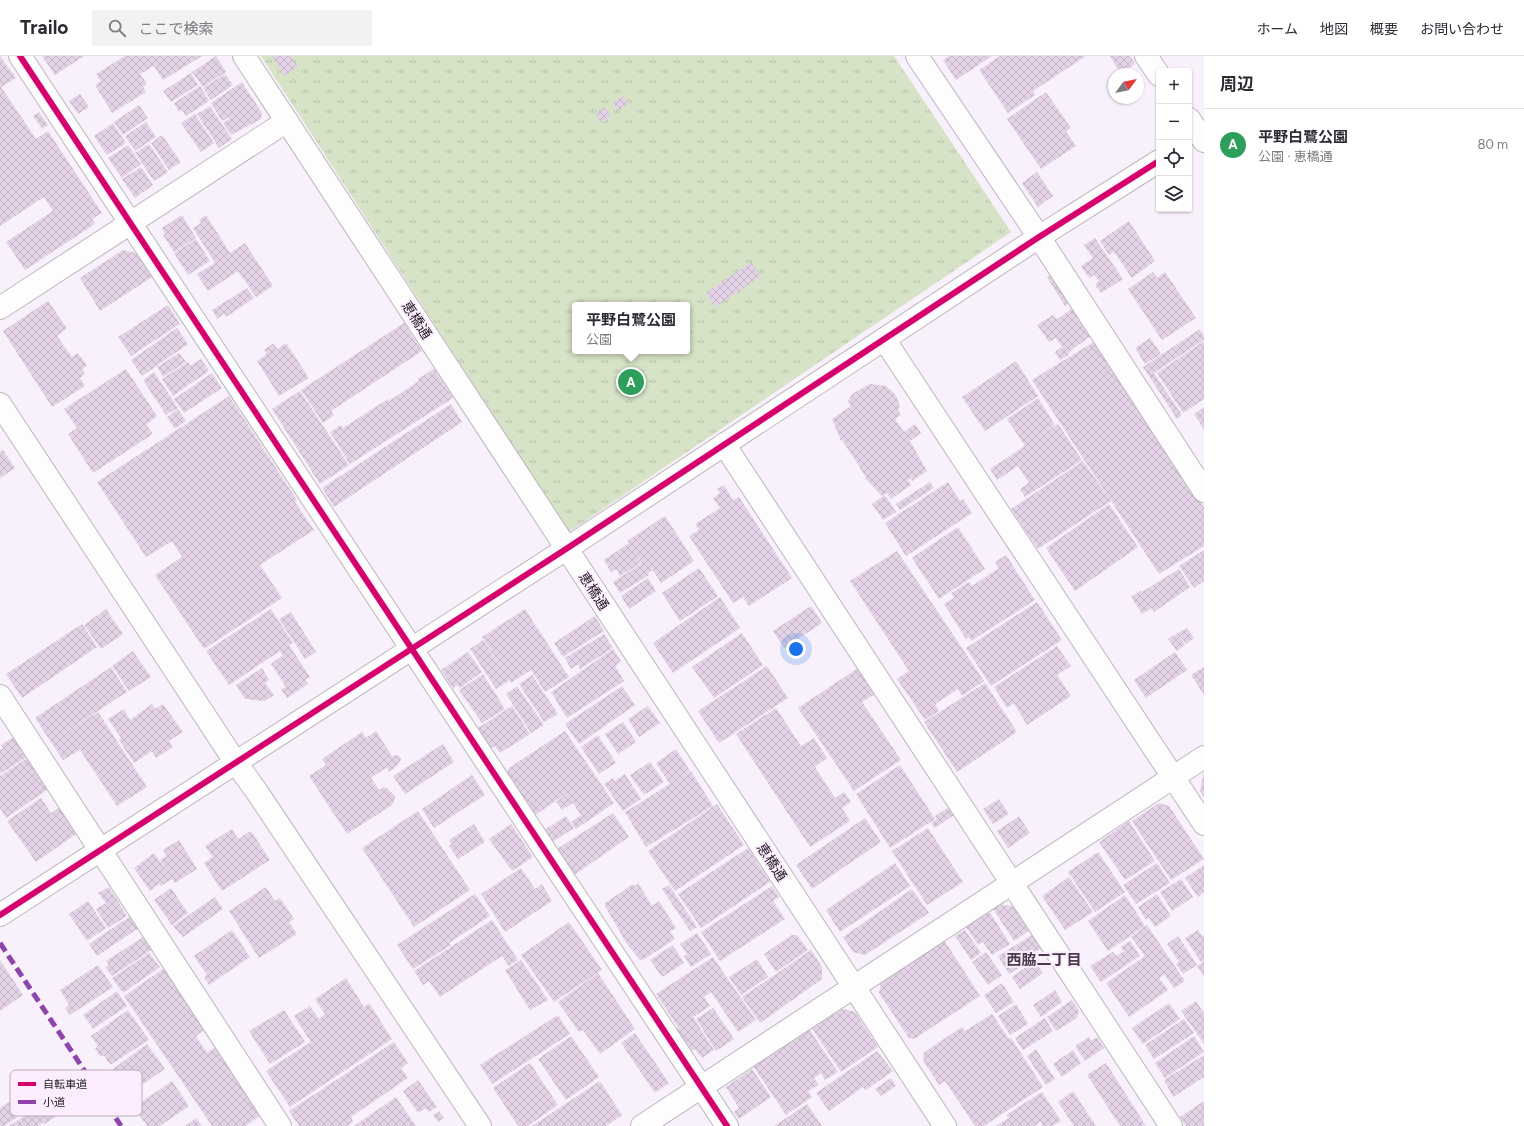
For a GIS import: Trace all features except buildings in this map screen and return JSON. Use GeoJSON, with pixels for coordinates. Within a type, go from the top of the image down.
{"type":"FeatureCollection","features":[{"type":"Feature","properties":{"kind":"street"},"geometry":{"type":"LineString","coordinates":[[20,56],[727,1126]]}},
{"type":"Feature","properties":{"kind":"street","name":"恵橋通"},"geometry":{"type":"LineString","coordinates":[[244,56],[944,1126]]}},
{"type":"Feature","properties":{"kind":"street"},"geometry":{"type":"LineString","coordinates":[[917,56],[1039,237],[1204,491]]}},
{"type":"Feature","properties":{"kind":"street"},"geometry":{"type":"LineString","coordinates":[[1146,56],[1156,71]]}},
{"type":"Feature","properties":{"kind":"street"},"geometry":{"type":"LineString","coordinates":[[0,308],[287,121]]}},
{"type":"Feature","properties":{"kind":"street"},"geometry":{"type":"LineString","coordinates":[[0,915],[566,549],[1039,237],[1156,163]]}},
{"type":"Feature","properties":{"kind":"street"},"geometry":{"type":"LineString","coordinates":[[884,339],[1204,824]]}},
{"type":"Feature","properties":{"kind":"street"},"geometry":{"type":"LineString","coordinates":[[0,404],[236,763],[257,792],[480,1126]]}},
{"type":"Feature","properties":{"kind":"street"},"geometry":{"type":"LineString","coordinates":[[724,444],[1171,1126]]}},
{"type":"Feature","properties":{"kind":"street"},"geometry":{"type":"LineString","coordinates":[[0,696],[280,1126]]}},
{"type":"Feature","properties":{"kind":"street"},"geometry":{"type":"LineString","coordinates":[[642,1126],[1204,757]]}},
{"type":"Feature","properties":{"kind":"green space"},"geometry":{"type":"Polygon","coordinates":[[[261,56],[894,56],[1011,232],[569,532],[261,56]]]}},
{"type":"Feature","properties":{"kind":"marked path"},"geometry":{"type":"LineString","coordinates":[[0,943],[84,1070]]}},
{"type":"Feature","properties":{"kind":"marked path"},"geometry":{"type":"LineString","coordinates":[[114,1116],[121,1126]]}},
{"type":"Feature","properties":{"kind":"cycle path"},"geometry":{"type":"LineString","coordinates":[[20,56],[727,1126]]}},
{"type":"Feature","properties":{"kind":"cycle path"},"geometry":{"type":"LineString","coordinates":[[0,915],[566,549],[1039,237],[1156,163]]}},
{"type":"Feature","properties":{"kind":"place","name":"平野白鷺公園"},"geometry":{"type":"Point","coordinates":[631,382]}},
{"type":"Feature","properties":{"kind":"district","name":"西脇二丁目"},"geometry":{"type":"Point","coordinates":[1044,960]}}]}
